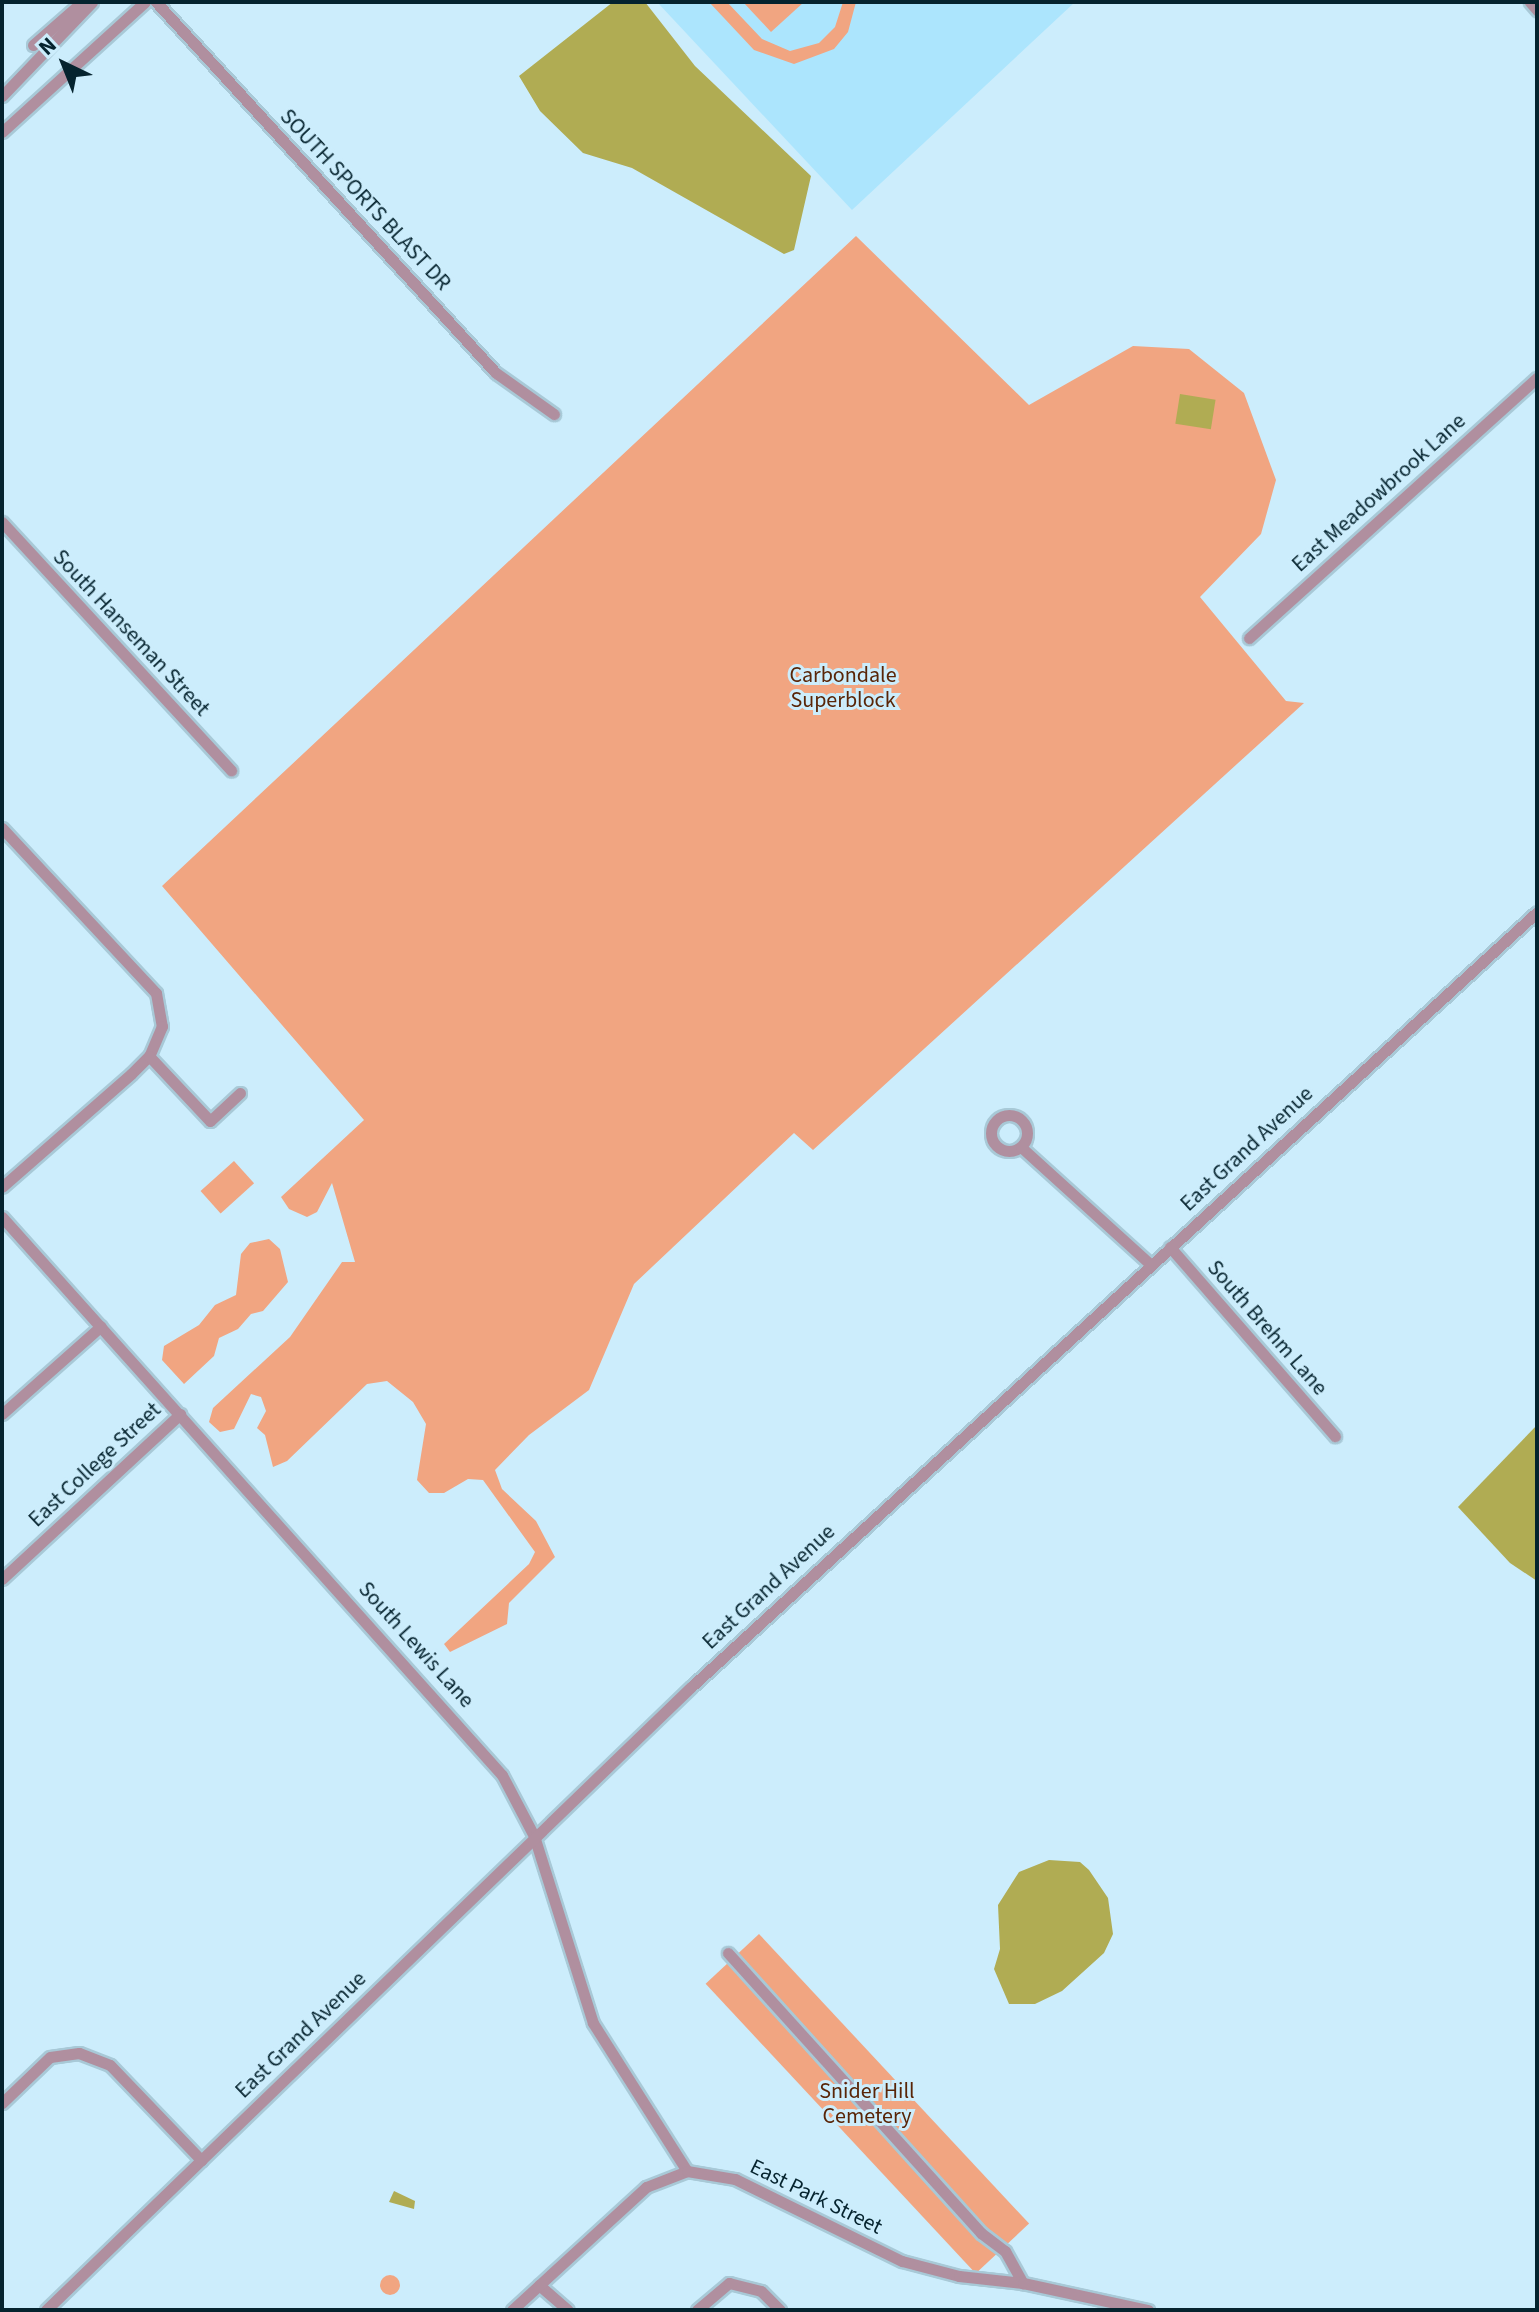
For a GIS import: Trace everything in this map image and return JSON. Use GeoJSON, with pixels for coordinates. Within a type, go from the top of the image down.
{"type":"FeatureCollection","features":[{"type":"Feature","properties":{"kind":"street"},"geometry":{"type":"LineString","coordinates":[[33,45],[82,2]]}},
{"type":"Feature","properties":{"kind":"street"},"geometry":{"type":"LineString","coordinates":[[2,96],[92,2]]}},
{"type":"Feature","properties":{"kind":"street"},"geometry":{"type":"LineString","coordinates":[[2,132],[145,2]]}},
{"type":"Feature","properties":{"kind":"street","name":"SOUTH SPORTS BLAST DR"},"geometry":{"type":"LineString","coordinates":[[156,2],[496,373],[554,414]]}},
{"type":"Feature","properties":{"kind":"street"},"geometry":{"type":"LineString","coordinates":[[1530,2],[1537,10]]}},
{"type":"Feature","properties":{"kind":"street","name":"East Meadowbrook Lane"},"geometry":{"type":"LineString","coordinates":[[1249,638],[1537,378]]}},
{"type":"Feature","properties":{"kind":"street","name":"South Hanseman Street"},"geometry":{"type":"LineString","coordinates":[[2,522],[231,770]]}},
{"type":"Feature","properties":{"kind":"street"},"geometry":{"type":"LineString","coordinates":[[2,828],[156,993],[162,1026],[149,1056],[2,1187]]}},
{"type":"Feature","properties":{"kind":"street","name":"East Grand Avenue"},"geometry":{"type":"LineString","coordinates":[[46,2310],[534,1836],[1149,1263],[1537,912]]}},
{"type":"Feature","properties":{"kind":"street"},"geometry":{"type":"LineString","coordinates":[[149,1056],[210,1121],[240,1093]]}},
{"type":"Feature","properties":{"kind":"street"},"geometry":{"type":"LineString","coordinates":[[1021,1147],[1149,1263]]}},
{"type":"Feature","properties":{"kind":"street","name":"South Lewis Lane"},"geometry":{"type":"LineString","coordinates":[[2,1217],[472,1737],[502,1775],[534,1836],[593,2023],[687,2171]]}},
{"type":"Feature","properties":{"kind":"street","name":"South Brehm Lane"},"geometry":{"type":"LineString","coordinates":[[1170,1247],[1335,1436]]}},
{"type":"Feature","properties":{"kind":"street"},"geometry":{"type":"LineString","coordinates":[[2,1414],[101,1326]]}},
{"type":"Feature","properties":{"kind":"street","name":"East College Street"},"geometry":{"type":"LineString","coordinates":[[2,1579],[180,1414]]}},
{"type":"Feature","properties":{"kind":"street"},"geometry":{"type":"LineString","coordinates":[[728,1953],[981,2233],[1005,2251],[1023,2283]]}},
{"type":"Feature","properties":{"kind":"street"},"geometry":{"type":"LineString","coordinates":[[2,2103],[50,2057],[79,2053],[93,2057],[110,2065],[201,2160]]}},
{"type":"Feature","properties":{"kind":"street"},"geometry":{"type":"LineString","coordinates":[[512,2310],[646,2187],[687,2171]]}},
{"type":"Feature","properties":{"kind":"street","name":"East Park Street"},"geometry":{"type":"LineString","coordinates":[[687,2171],[735,2179],[902,2261],[959,2276],[1023,2283],[1148,2310]]}},
{"type":"Feature","properties":{"kind":"street"},"geometry":{"type":"LineString","coordinates":[[697,2310],[729,2283],[761,2291],[780,2310]]}},
{"type":"Feature","properties":{"kind":"street"},"geometry":{"type":"LineString","coordinates":[[539,2285],[568,2310]]}},
{"type":"Feature","properties":{"kind":"shaded area"},"geometry":{"type":"Polygon","coordinates":[[[613,2],[645,2],[695,66],[811,176],[794,250],[784,254],[632,168],[583,153],[540,111],[519,76],[613,2]]]}},
{"type":"Feature","properties":{"kind":"shaded area"},"geometry":{"type":"Polygon","coordinates":[[[657,2],[1075,2],[852,210],[657,2]]]}},
{"type":"Feature","properties":{"kind":"shaded area"},"geometry":{"type":"Polygon","coordinates":[[[1180,394],[1216,400],[1211,429],[1175,424],[1180,394]]]}},
{"type":"Feature","properties":{"kind":"shaded area"},"geometry":{"type":"Polygon","coordinates":[[[1537,1425],[1537,1581],[1510,1563],[1458,1507],[1537,1425]]]}},
{"type":"Feature","properties":{"kind":"shaded area"},"geometry":{"type":"Polygon","coordinates":[[[1049,1860],[1080,1862],[1089,1870],[1108,1898],[1113,1934],[1104,1953],[1062,1991],[1035,2004],[1009,2004],[994,1969],[1000,1949],[998,1905],[1019,1872],[1049,1860]]]}},
{"type":"Feature","properties":{"kind":"shaded area"},"geometry":{"type":"Polygon","coordinates":[[[394,2191],[415,2201],[414,2209],[389,2202],[394,2191]]]}},
{"type":"Feature","properties":{"kind":"green space"},"geometry":{"type":"Polygon","coordinates":[[[709,2],[727,2],[762,39],[790,51],[819,43],[835,27],[843,2],[856,2],[848,32],[834,49],[794,64],[754,50],[709,2]]]}},
{"type":"Feature","properties":{"kind":"green space"},"geometry":{"type":"Polygon","coordinates":[[[743,2],[804,2],[771,32],[743,2]]]}},
{"type":"Feature","properties":{"kind":"green space","name":"Carbondale Superblock"},"geometry":{"type":"Polygon","coordinates":[[[856,236],[1029,405],[1133,346],[1189,349],[1244,393],[1276,480],[1261,534],[1200,597],[1286,701],[1304,703],[813,1150],[794,1133],[634,1284],[589,1390],[529,1435],[495,1470],[502,1489],[536,1521],[555,1557],[509,1603],[507,1624],[450,1652],[444,1644],[529,1564],[535,1552],[483,1480],[468,1479],[444,1493],[429,1493],[417,1480],[426,1424],[413,1402],[387,1381],[367,1384],[287,1461],[273,1467],[265,1435],[257,1428],[266,1411],[261,1397],[251,1394],[234,1429],[220,1432],[209,1422],[213,1408],[290,1337],[342,1262],[355,1262],[332,1183],[317,1212],[307,1217],[289,1209],[281,1197],[364,1120],[162,886],[856,236]]]}},
{"type":"Feature","properties":{"kind":"green space"},"geometry":{"type":"Polygon","coordinates":[[[234,1161],[254,1183],[221,1213],[201,1191],[234,1161]]]}},
{"type":"Feature","properties":{"kind":"green space"},"geometry":{"type":"Polygon","coordinates":[[[269,1239],[280,1249],[288,1282],[263,1311],[251,1314],[238,1329],[219,1338],[214,1356],[184,1384],[162,1360],[164,1346],[199,1325],[215,1305],[236,1295],[241,1254],[250,1243],[269,1239]]]}},
{"type":"Feature","properties":{"kind":"green space","name":"Snider Hill Cemetery"},"geometry":{"type":"Polygon","coordinates":[[[759,1934],[1029,2224],[976,2273],[706,1984],[759,1934]]]}},
{"type":"Feature","properties":{"kind":"green space"},"geometry":{"type":"Polygon","coordinates":[[[390,2275],[397,2278],[400,2285],[397,2292],[390,2295],[383,2292],[380,2285],[383,2278],[390,2275]]]}}]}
